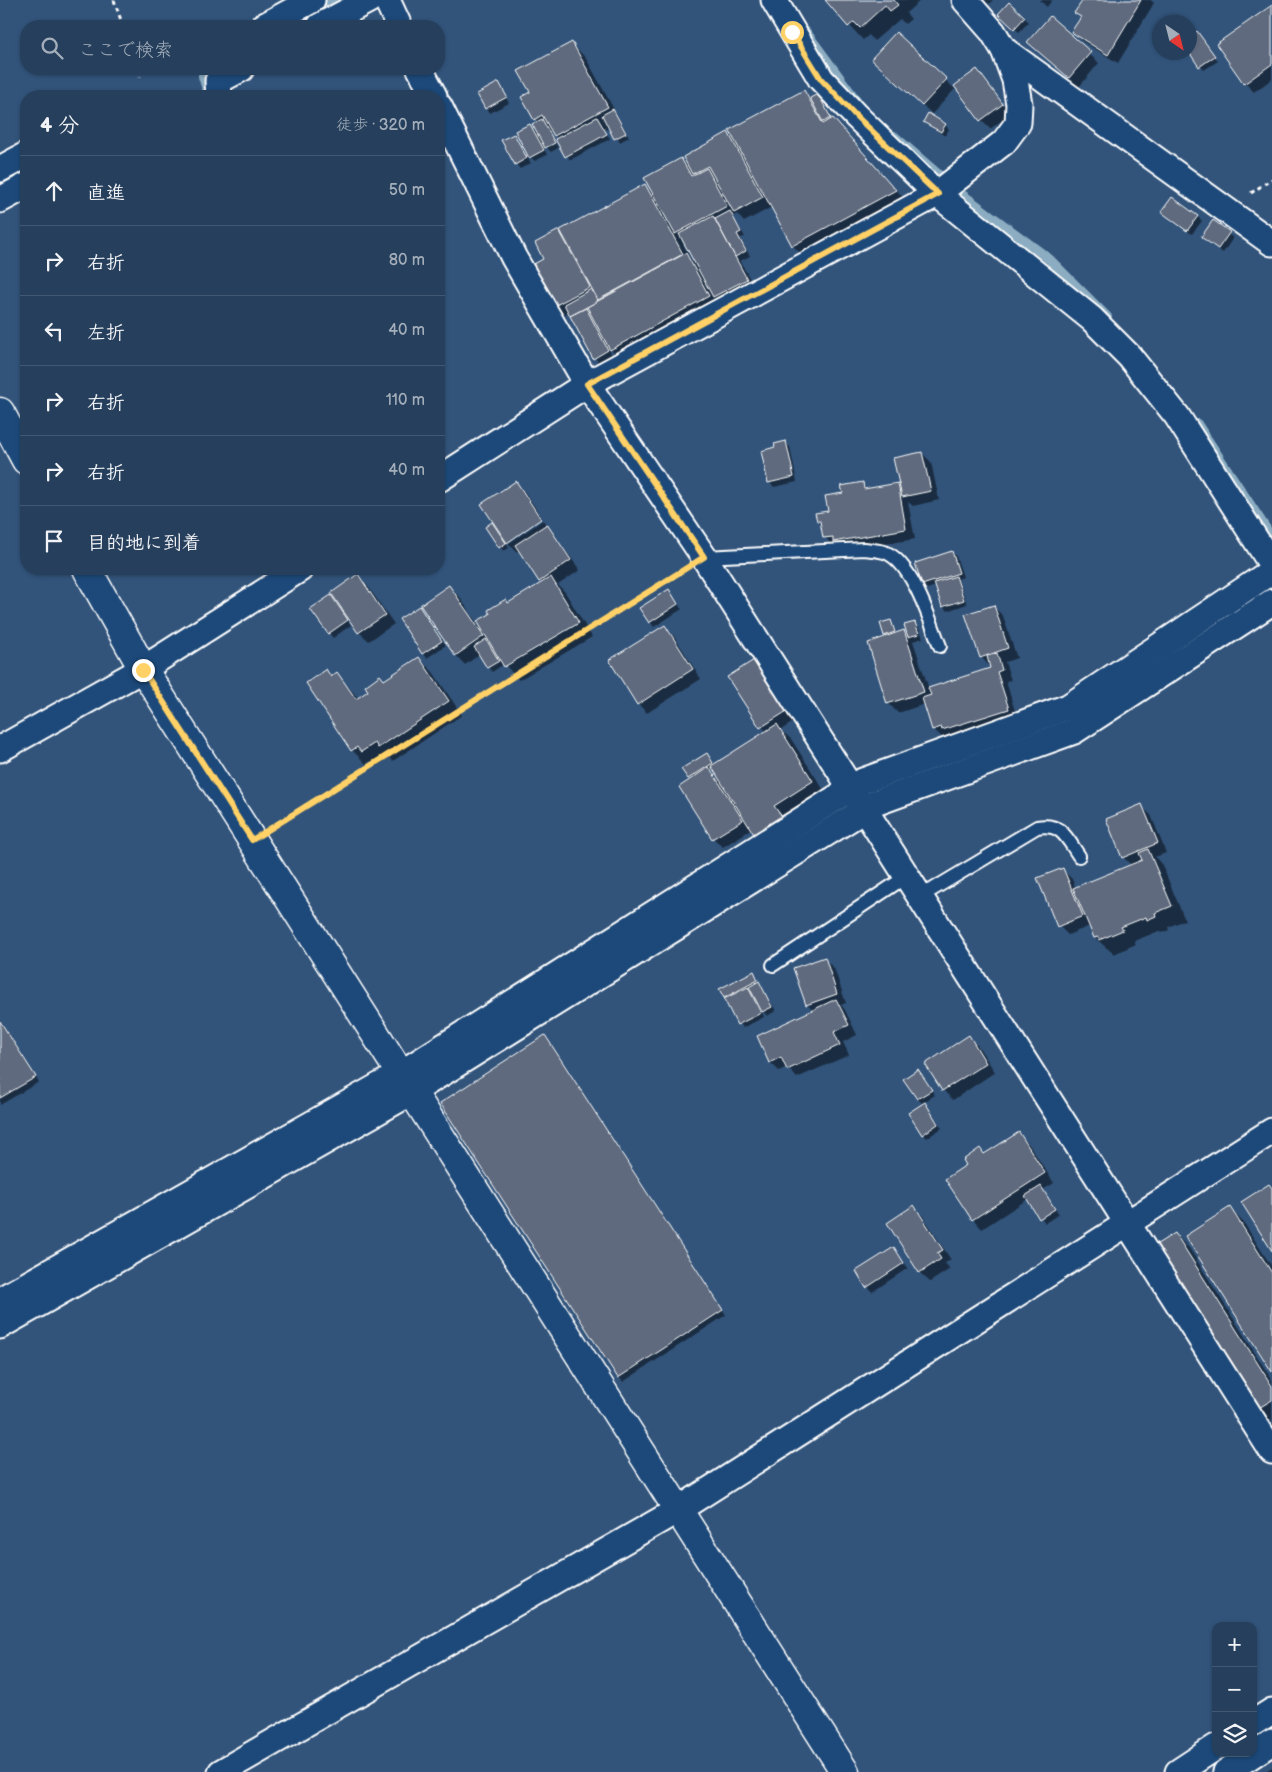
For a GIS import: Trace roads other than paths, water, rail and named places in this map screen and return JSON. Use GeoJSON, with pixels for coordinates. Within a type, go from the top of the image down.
{"type":"FeatureCollection","features":[{"type":"Feature","properties":{"kind":"street"},"geometry":{"type":"LineString","coordinates":[[275,20],[312,0]]}},
{"type":"Feature","properties":{"kind":"street"},"geometry":{"type":"LineString","coordinates":[[331,20],[369,0]]}},
{"type":"Feature","properties":{"kind":"street"},"geometry":{"type":"LineString","coordinates":[[386,0],[397,20]]}},
{"type":"Feature","properties":{"kind":"street"},"geometry":{"type":"LineString","coordinates":[[774,0],[821,79],[856,116],[938,194],[1092,319],[1129,356],[1177,416],[1272,565]]}},
{"type":"Feature","properties":{"kind":"street"},"geometry":{"type":"LineString","coordinates":[[445,475],[587,384],[938,194],[1004,142],[1018,123],[1019,104],[1015,80],[1004,50],[993,32],[965,0]]}},
{"type":"Feature","properties":{"kind":"street"},"geometry":{"type":"LineString","coordinates":[[1004,50],[1272,243]]}},
{"type":"Feature","properties":{"kind":"street"},"geometry":{"type":"LineString","coordinates":[[219,90],[218,81],[230,75]]}},
{"type":"Feature","properties":{"kind":"street"},"geometry":{"type":"LineString","coordinates":[[423,75],[431,90]]}},
{"type":"Feature","properties":{"kind":"street"},"geometry":{"type":"LineString","coordinates":[[445,118],[514,258],[587,384],[704,557],[1272,1451]]}},
{"type":"Feature","properties":{"kind":"street"},"geometry":{"type":"LineString","coordinates":[[0,169],[20,158]]}},
{"type":"Feature","properties":{"kind":"street"},"geometry":{"type":"LineString","coordinates":[[0,200],[20,189]]}},
{"type":"Feature","properties":{"kind":"street"},"geometry":{"type":"LineString","coordinates":[[0,412],[20,449]]}},
{"type":"Feature","properties":{"kind":"street"},"geometry":{"type":"LineString","coordinates":[[0,1300],[406,1083],[863,781],[1068,706],[1272,571]]}},
{"type":"Feature","properties":{"kind":"street"},"geometry":{"type":"LineString","coordinates":[[90,575],[143,670],[845,1772]]}},
{"type":"Feature","properties":{"kind":"street"},"geometry":{"type":"LineString","coordinates":[[0,749],[143,670],[291,575]]}},
{"type":"Feature","properties":{"kind":"street"},"geometry":{"type":"LineString","coordinates":[[0,1326],[864,809],[1074,731],[1272,602]]}},
{"type":"Feature","properties":{"kind":"street"},"geometry":{"type":"LineString","coordinates":[[221,1772],[678,1510],[1272,1131]]}},
{"type":"Feature","properties":{"kind":"street"},"geometry":{"type":"LineString","coordinates":[[1257,1720],[1272,1711]]}},
{"type":"Feature","properties":{"kind":"street"},"geometry":{"type":"LineString","coordinates":[[1226,1772],[1272,1742]]}},
{"type":"Feature","properties":{"kind":"street"},"geometry":{"type":"LineString","coordinates":[[1178,1772],[1212,1750]]}},
{"type":"Feature","properties":{"kind":"lane"},"geometry":{"type":"LineString","coordinates":[[704,557],[864,549],[887,553],[904,568],[940,646]]}},
{"type":"Feature","properties":{"kind":"lane"},"geometry":{"type":"LineString","coordinates":[[920,897],[1037,827],[1049,825],[1059,829],[1078,856]]}},
{"type":"Feature","properties":{"kind":"lane"},"geometry":{"type":"LineString","coordinates":[[773,965],[906,876]]}},
{"type":"Feature","properties":{"kind":"waterway"},"geometry":{"type":"LineString","coordinates":[[301,20],[336,0]]}},
{"type":"Feature","properties":{"kind":"waterway"},"geometry":{"type":"LineString","coordinates":[[805,31],[856,100]]}},
{"type":"Feature","properties":{"kind":"waterway"},"geometry":{"type":"LineString","coordinates":[[205,75],[203,76],[207,90]]}},
{"type":"Feature","properties":{"kind":"waterway"},"geometry":{"type":"LineString","coordinates":[[895,137],[940,176]]}},
{"type":"Feature","properties":{"kind":"waterway"},"geometry":{"type":"LineString","coordinates":[[0,183],[17,174]]}},
{"type":"Feature","properties":{"kind":"waterway"},"geometry":{"type":"LineString","coordinates":[[964,196],[1049,259],[1107,317]]}},
{"type":"Feature","properties":{"kind":"waterway"},"geometry":{"type":"LineString","coordinates":[[1197,424],[1272,538]]}},
{"type":"Feature","properties":{"kind":"waterway"},"geometry":{"type":"LineString","coordinates":[[1212,626],[1270,588]]}}]}
